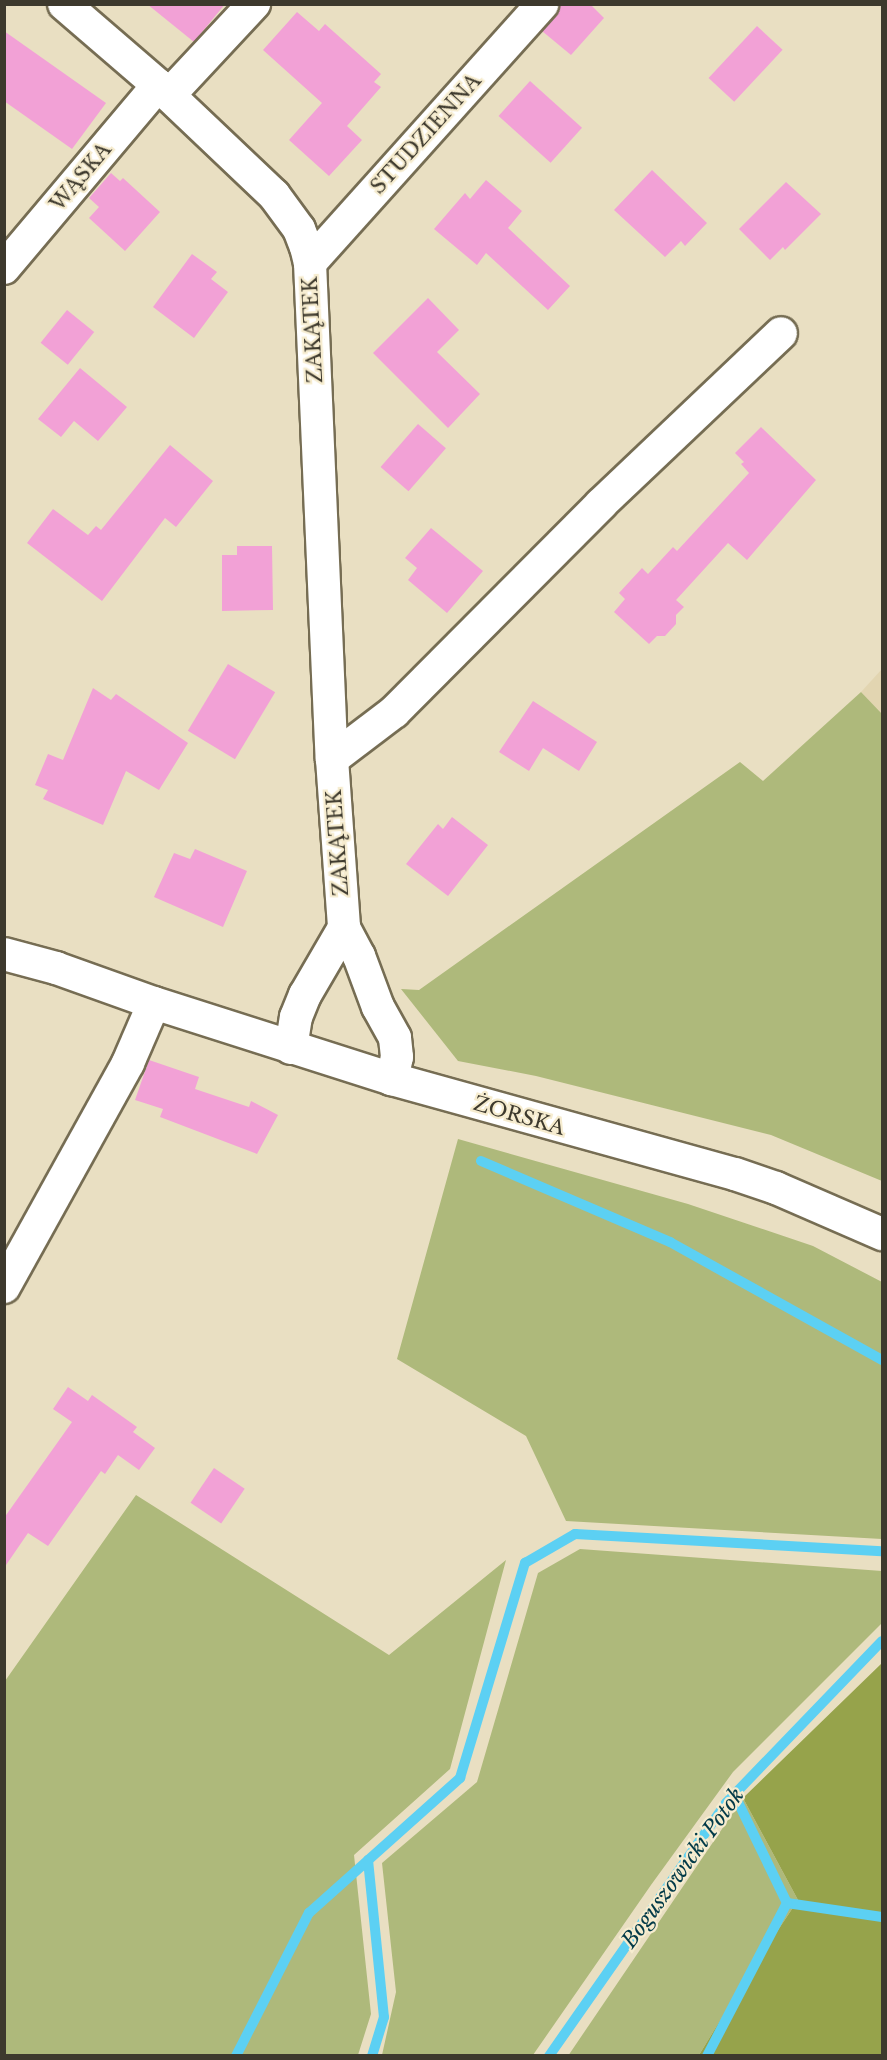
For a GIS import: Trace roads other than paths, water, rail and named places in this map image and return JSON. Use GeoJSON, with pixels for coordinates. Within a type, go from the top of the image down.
{"type":"FeatureCollection","features":[{"type":"Feature","properties":{"kind":"street","name":"ZAKĄTEK"},"geometry":{"type":"LineString","coordinates":[[64,4],[163,90],[274,195],[299,229],[310,263],[332,759],[344,928],[359,956],[378,1007],[395,1038],[397,1057],[392,1080]]}},
{"type":"Feature","properties":{"kind":"street","name":"WĄSKA"},"geometry":{"type":"LineString","coordinates":[[4,268],[163,90],[254,4]]}},
{"type":"Feature","properties":{"kind":"street","name":"STUDZIENNA"},"geometry":{"type":"LineString","coordinates":[[310,263],[543,4]]}},
{"type":"Feature","properties":{"kind":"street"},"geometry":{"type":"LineString","coordinates":[[332,759],[394,712],[601,504],[781,333]]}},
{"type":"Feature","properties":{"kind":"street"},"geometry":{"type":"LineString","coordinates":[[291,1047],[296,1017],[305,995],[344,928]]}},
{"type":"Feature","properties":{"kind":"street","name":"ŻORSKA"},"geometry":{"type":"LineString","coordinates":[[4,954],[56,968],[154,1003],[392,1080],[735,1174],[776,1188],[882,1234]]}},
{"type":"Feature","properties":{"kind":"street"},"geometry":{"type":"LineString","coordinates":[[4,1287],[128,1063],[154,1003]]}},
{"type":"Feature","properties":{"kind":"waterway"},"geometry":{"type":"LineString","coordinates":[[481,1161],[670,1242],[882,1360]]}},
{"type":"Feature","properties":{"kind":"waterway"},"geometry":{"type":"LineString","coordinates":[[236,2056],[309,1913],[460,1778],[525,1563],[575,1534],[882,1551]]}},
{"type":"Feature","properties":{"kind":"waterway","name":"Boguszowicki Potok"},"geometry":{"type":"LineString","coordinates":[[549,2056],[726,1803],[882,1641]]}},
{"type":"Feature","properties":{"kind":"waterway"},"geometry":{"type":"LineString","coordinates":[[707,2056],[787,1903],[734,1794]]}},
{"type":"Feature","properties":{"kind":"waterway"},"geometry":{"type":"LineString","coordinates":[[368,1860],[384,2017],[372,2056]]}},
{"type":"Feature","properties":{"kind":"waterway"},"geometry":{"type":"LineString","coordinates":[[787,1903],[882,1917]]}}]}
